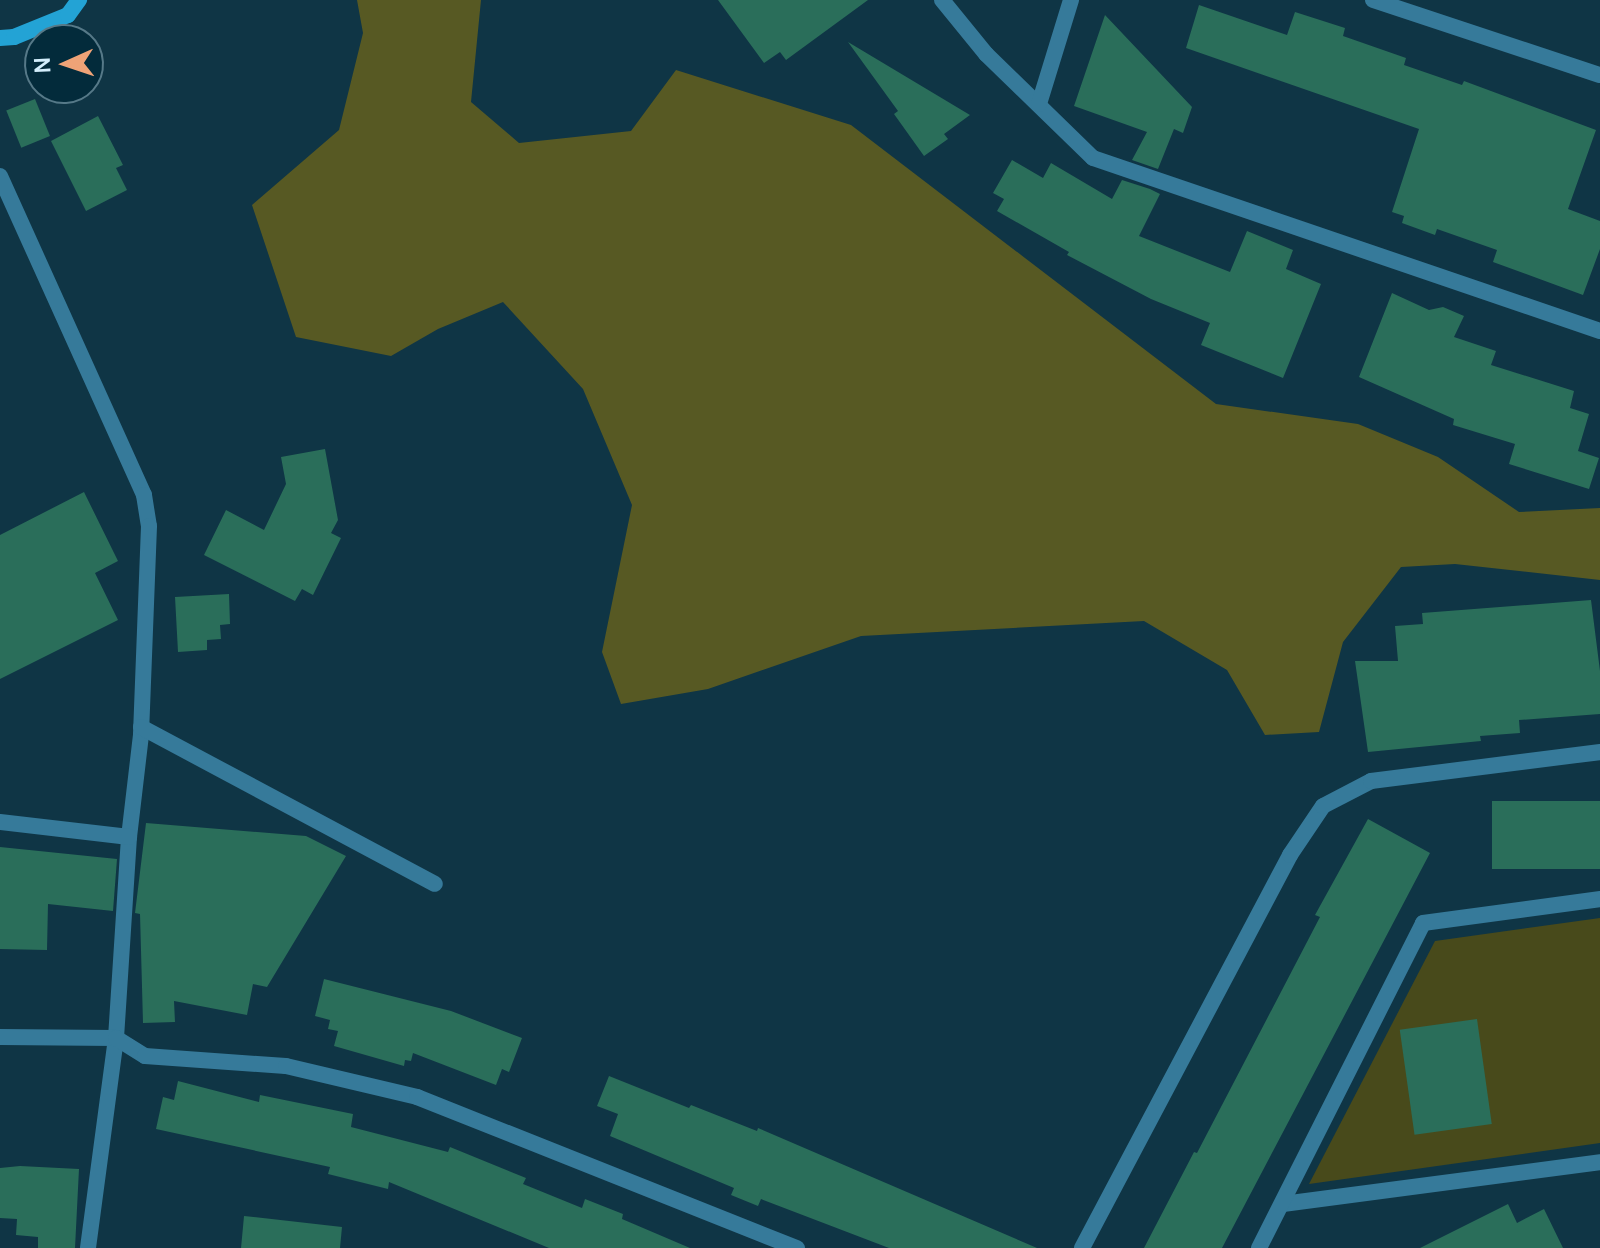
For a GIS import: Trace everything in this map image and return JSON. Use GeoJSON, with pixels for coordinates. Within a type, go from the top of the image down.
{"type":"FeatureCollection","features":[{"type":"Feature","properties":{"kind":"street"},"geometry":{"type":"LineString","coordinates":[[0,38],[14,37],[68,15],[79,0]]}},
{"type":"Feature","properties":{"kind":"street"},"geometry":{"type":"LineString","coordinates":[[942,0],[986,54],[1093,158],[1600,331]]}},
{"type":"Feature","properties":{"kind":"street"},"geometry":{"type":"LineString","coordinates":[[1039,104],[1071,0]]}},
{"type":"Feature","properties":{"kind":"street"},"geometry":{"type":"LineString","coordinates":[[1373,0],[1600,75]]}},
{"type":"Feature","properties":{"kind":"street"},"geometry":{"type":"LineString","coordinates":[[0,176],[144,495],[149,526],[141,727],[129,837],[116,1038],[88,1248]]}},
{"type":"Feature","properties":{"kind":"street"},"geometry":{"type":"LineString","coordinates":[[141,727],[435,884]]}},
{"type":"Feature","properties":{"kind":"street"},"geometry":{"type":"LineString","coordinates":[[1082,1248],[1290,855],[1323,806],[1371,781],[1600,752]]}},
{"type":"Feature","properties":{"kind":"street"},"geometry":{"type":"LineString","coordinates":[[0,822],[129,837]]}},
{"type":"Feature","properties":{"kind":"street"},"geometry":{"type":"LineString","coordinates":[[1259,1248],[1423,923],[1600,899]]}},
{"type":"Feature","properties":{"kind":"street"},"geometry":{"type":"LineString","coordinates":[[0,1037],[116,1038],[145,1056],[286,1066],[417,1097],[797,1248]]}},
{"type":"Feature","properties":{"kind":"street"},"geometry":{"type":"LineString","coordinates":[[1283,1204],[1600,1164]]}},
{"type":"Feature","properties":{"kind":"shaded area"},"geometry":{"type":"Polygon","coordinates":[[[357,0],[481,0],[471,102],[519,143],[631,131],[676,70],[851,125],[1216,404],[1358,424],[1438,457],[1519,512],[1600,508],[1600,580],[1455,564],[1401,567],[1343,642],[1319,732],[1265,735],[1227,670],[1144,621],[861,636],[708,689],[621,704],[602,652],[632,505],[583,389],[503,302],[438,329],[391,356],[296,337],[252,205],[339,130],[363,33],[357,0]]]}},
{"type":"Feature","properties":{"kind":"shaded area"},"geometry":{"type":"Polygon","coordinates":[[[1600,918],[1600,1143],[1309,1184],[1435,941],[1600,918]]]}},
{"type":"Feature","properties":{"kind":"building"},"geometry":{"type":"Polygon","coordinates":[[[718,0],[868,0],[786,60],[780,52],[764,63],[718,0]]]}},
{"type":"Feature","properties":{"kind":"building"},"geometry":{"type":"Polygon","coordinates":[[[1199,5],[1287,35],[1295,12],[1345,28],[1343,36],[1406,58],[1404,65],[1462,85],[1464,81],[1596,130],[1568,209],[1600,221],[1600,249],[1583,295],[1493,262],[1497,250],[1437,229],[1435,235],[1402,223],[1404,216],[1392,212],[1419,129],[1186,48],[1199,5]]]}},
{"type":"Feature","properties":{"kind":"building"},"geometry":{"type":"Polygon","coordinates":[[[1105,15],[1192,107],[1183,133],[1174,129],[1158,169],[1132,160],[1147,132],[1074,106],[1105,15]]]}},
{"type":"Feature","properties":{"kind":"building"},"geometry":{"type":"Polygon","coordinates":[[[848,42],[970,115],[944,134],[948,139],[924,156],[894,114],[898,111],[848,42]]]}},
{"type":"Feature","properties":{"kind":"building"},"geometry":{"type":"Polygon","coordinates":[[[24,103],[37,104],[50,136],[21,148],[6,111],[24,103]]]}},
{"type":"Feature","properties":{"kind":"building"},"geometry":{"type":"Polygon","coordinates":[[[98,116],[123,165],[116,168],[127,190],[86,211],[51,141],[98,116]]]}},
{"type":"Feature","properties":{"kind":"building"},"geometry":{"type":"Polygon","coordinates":[[[1012,160],[1043,178],[1051,163],[1112,199],[1122,180],[1160,194],[1139,236],[1230,272],[1247,231],[1293,250],[1286,269],[1321,284],[1283,378],[1201,345],[1210,323],[1151,299],[1067,255],[1069,252],[997,211],[1004,199],[993,193],[1012,160]]]}},
{"type":"Feature","properties":{"kind":"building"},"geometry":{"type":"Polygon","coordinates":[[[1392,293],[1429,310],[1443,307],[1464,316],[1454,337],[1496,351],[1491,365],[1574,391],[1570,408],[1589,414],[1578,451],[1599,458],[1589,489],[1509,464],[1515,444],[1453,425],[1454,419],[1359,377],[1392,293]]]}},
{"type":"Feature","properties":{"kind":"building"},"geometry":{"type":"Polygon","coordinates":[[[325,449],[338,520],[331,533],[341,538],[313,595],[302,589],[295,601],[204,555],[226,510],[264,530],[286,484],[281,457],[325,449]]]}},
{"type":"Feature","properties":{"kind":"building"},"geometry":{"type":"Polygon","coordinates":[[[84,492],[118,561],[95,573],[118,620],[0,679],[0,535],[84,492]]]}},
{"type":"Feature","properties":{"kind":"building"},"geometry":{"type":"Polygon","coordinates":[[[229,594],[230,624],[220,625],[221,639],[207,640],[207,650],[178,652],[175,597],[229,594]]]}},
{"type":"Feature","properties":{"kind":"building"},"geometry":{"type":"Polygon","coordinates":[[[1591,600],[1600,671],[1600,714],[1519,720],[1520,733],[1480,736],[1481,741],[1368,752],[1355,661],[1398,661],[1395,626],[1423,624],[1422,613],[1591,600]]]}},
{"type":"Feature","properties":{"kind":"building"},"geometry":{"type":"Polygon","coordinates":[[[1492,801],[1600,801],[1600,869],[1492,869],[1492,801]]]}},
{"type":"Feature","properties":{"kind":"building"},"geometry":{"type":"Polygon","coordinates":[[[1368,819],[1430,853],[1222,1248],[1144,1248],[1194,1152],[1197,1153],[1320,917],[1315,915],[1368,819]]]}},
{"type":"Feature","properties":{"kind":"building"},"geometry":{"type":"Polygon","coordinates":[[[146,823],[306,836],[346,856],[267,987],[253,984],[247,1015],[174,1001],[175,1022],[143,1023],[140,914],[135,913],[146,823]]]}},
{"type":"Feature","properties":{"kind":"building"},"geometry":{"type":"Polygon","coordinates":[[[0,847],[117,859],[113,911],[48,904],[47,950],[0,949],[0,847]]]}},
{"type":"Feature","properties":{"kind":"building"},"geometry":{"type":"Polygon","coordinates":[[[324,979],[451,1011],[522,1038],[509,1072],[502,1069],[496,1085],[413,1053],[411,1061],[405,1060],[404,1066],[334,1046],[338,1031],[328,1029],[330,1020],[315,1016],[324,979]]]}},
{"type":"Feature","properties":{"kind":"building"},"geometry":{"type":"Polygon","coordinates":[[[1477,1019],[1492,1124],[1415,1135],[1400,1030],[1477,1019]]]}},
{"type":"Feature","properties":{"kind":"building"},"geometry":{"type":"Polygon","coordinates":[[[609,1076],[689,1108],[691,1105],[757,1131],[758,1128],[1037,1248],[889,1248],[761,1199],[758,1206],[731,1195],[734,1188],[610,1136],[618,1114],[597,1106],[609,1076]]]}},
{"type":"Feature","properties":{"kind":"building"},"geometry":{"type":"Polygon","coordinates":[[[178,1081],[259,1102],[260,1095],[353,1114],[351,1127],[448,1152],[450,1147],[526,1178],[523,1184],[582,1208],[585,1199],[623,1214],[622,1219],[690,1248],[549,1248],[389,1182],[388,1189],[328,1174],[330,1167],[156,1129],[163,1097],[174,1100],[178,1081]]]}},
{"type":"Feature","properties":{"kind":"building"},"geometry":{"type":"Polygon","coordinates":[[[0,1168],[79,1169],[75,1248],[38,1248],[38,1237],[16,1235],[17,1219],[0,1218],[0,1168]]]}},
{"type":"Feature","properties":{"kind":"building"},"geometry":{"type":"Polygon","coordinates":[[[1508,1204],[1517,1223],[1544,1209],[1563,1248],[1420,1248],[1508,1204]]]}},
{"type":"Feature","properties":{"kind":"building"},"geometry":{"type":"Polygon","coordinates":[[[244,1216],[342,1227],[340,1248],[241,1248],[244,1216]]]}}]}
